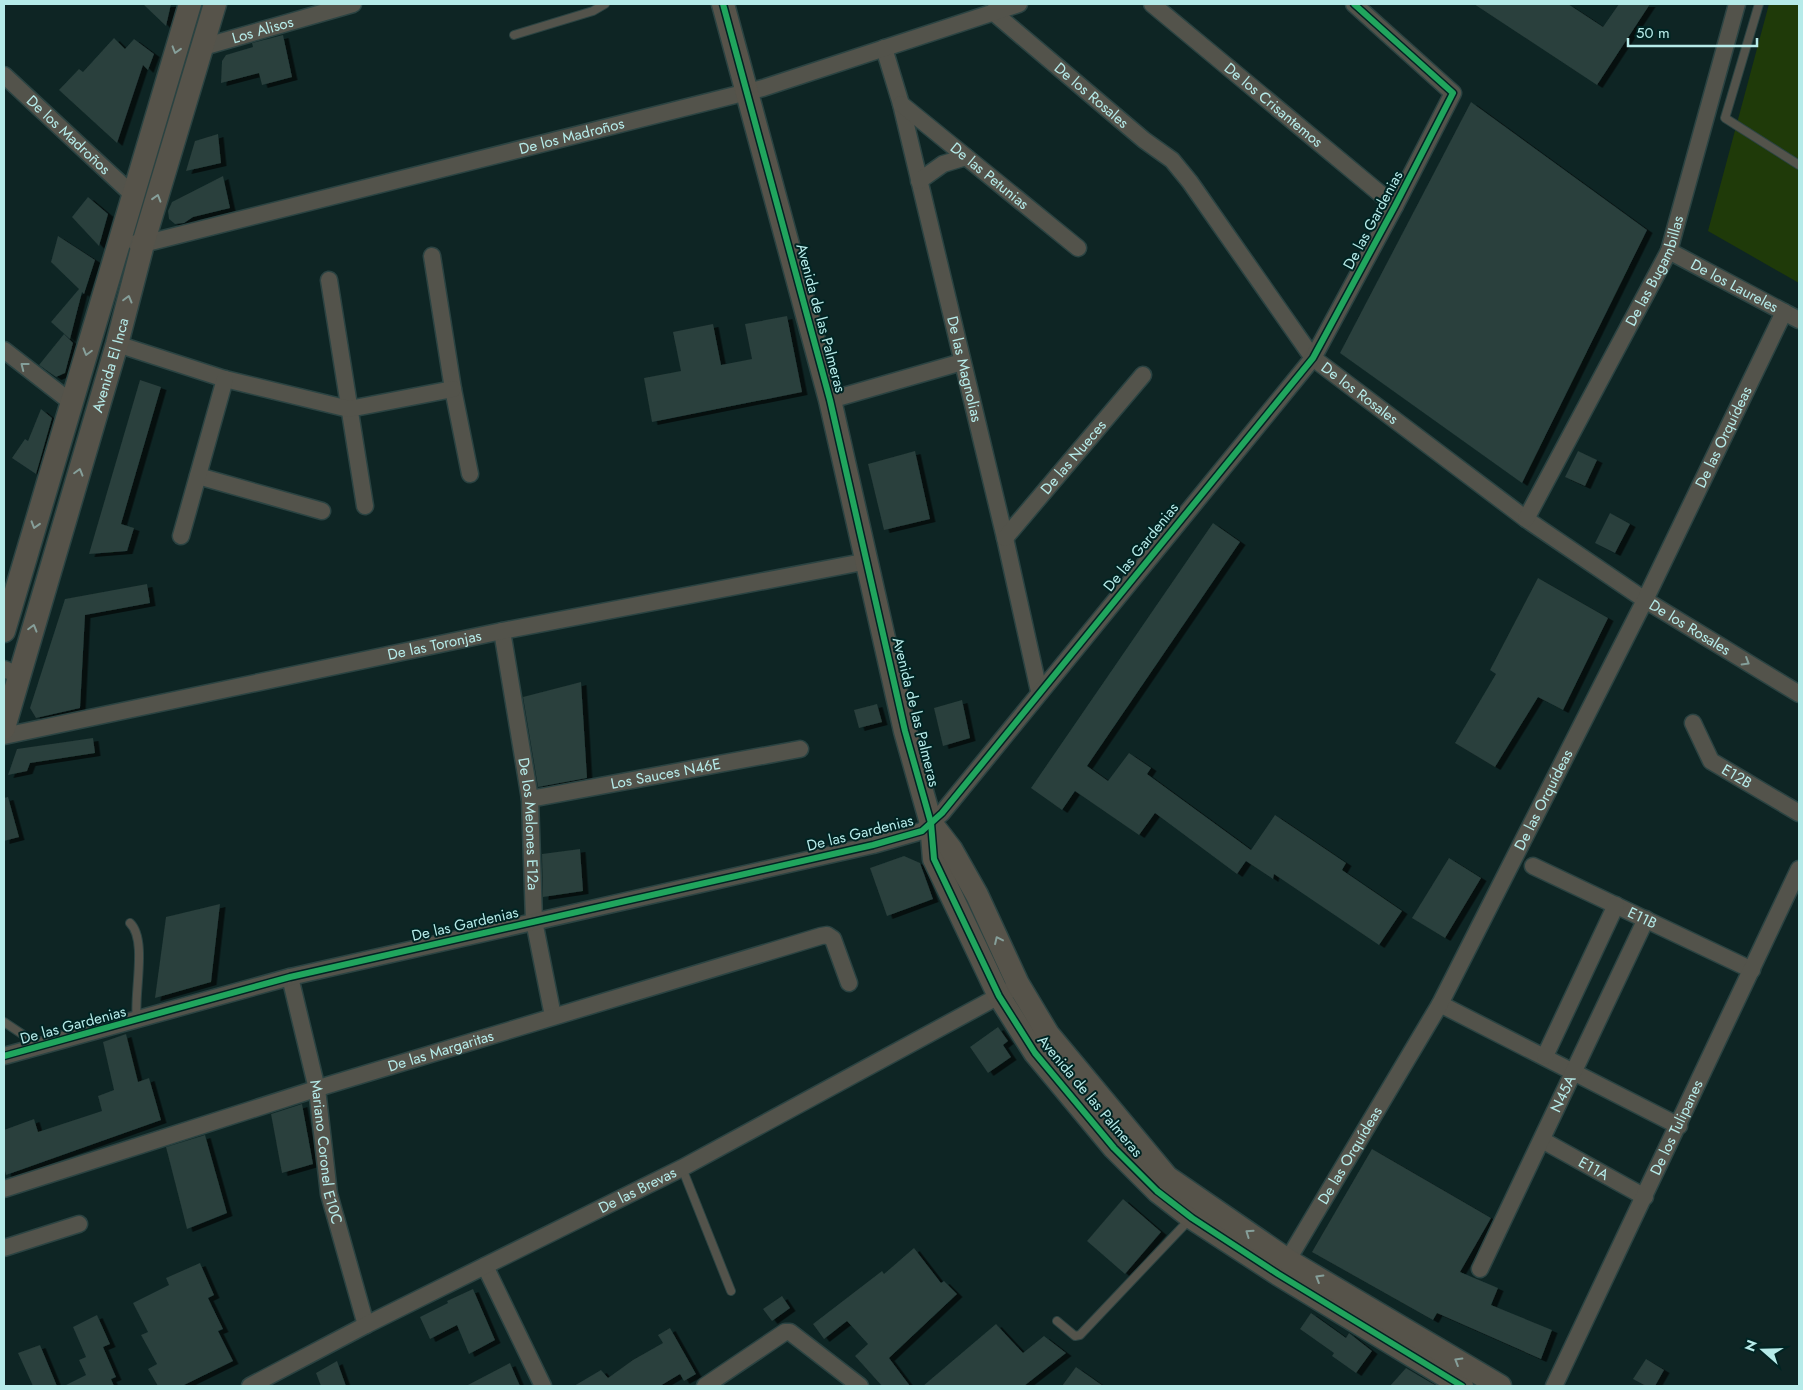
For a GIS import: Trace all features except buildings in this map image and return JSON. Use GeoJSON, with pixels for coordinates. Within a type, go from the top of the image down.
{"type":"FeatureCollection","features":[{"type":"Feature","properties":{"kind":"street","name":"Avenida El Inca"},"geometry":{"type":"LineString","coordinates":[[4,630],[190,4]]}},
{"type":"Feature","properties":{"kind":"street","name":"Avenida El Inca"},"geometry":{"type":"LineString","coordinates":[[4,728],[12,672],[117,344],[143,244],[215,4]]}},
{"type":"Feature","properties":{"kind":"street","name":"Los Alisos"},"geometry":{"type":"LineString","coordinates":[[202,46],[353,4]]}},
{"type":"Feature","properties":{"kind":"street","name":"Avenida de las Palmeras"},"geometry":{"type":"LineString","coordinates":[[724,4],[830,400],[905,731],[931,823],[934,859],[1009,990],[1035,1053],[1114,1148],[1157,1191],[1192,1218],[1500,1386]]}},
{"type":"Feature","properties":{"kind":"street","name":"De los Madroños"},"geometry":{"type":"LineString","coordinates":[[119,238],[143,244],[749,92],[1019,4]]}},
{"type":"Feature","properties":{"kind":"street","name":"De los Crisantemos"},"geometry":{"type":"LineString","coordinates":[[1152,4],[1395,206]]}},
{"type":"Feature","properties":{"kind":"street","name":"De las Gardenias"},"geometry":{"type":"LineString","coordinates":[[4,1056],[290,978],[873,845],[922,831],[942,813],[1039,691],[1313,358],[1395,206],[1453,92],[1354,4]]}},
{"type":"Feature","properties":{"kind":"street","name":"De las Bugambillas"},"geometry":{"type":"LineString","coordinates":[[1526,519],[1669,251],[1737,4]]}},
{"type":"Feature","properties":{"kind":"street","name":"De los Rosales"},"geometry":{"type":"LineString","coordinates":[[994,12],[1144,140],[1172,160],[1190,182],[1313,358],[1526,519],[1645,600],[1799,694]]}},
{"type":"Feature","properties":{"kind":"street","name":"De las Magnolias"},"geometry":{"type":"LineString","coordinates":[[884,48],[901,104],[1005,538],[1039,691]]}},
{"type":"Feature","properties":{"kind":"street","name":"De los Madroños"},"geometry":{"type":"LineString","coordinates":[[6,82],[133,195]]}},
{"type":"Feature","properties":{"kind":"street","name":"De las Petunias"},"geometry":{"type":"LineString","coordinates":[[901,104],[1078,248]]}},
{"type":"Feature","properties":{"kind":"street"},"geometry":{"type":"LineString","coordinates":[[919,181],[943,164],[966,157]]}},
{"type":"Feature","properties":{"kind":"street","name":"De los Laureles"},"geometry":{"type":"LineString","coordinates":[[1669,251],[1799,320]]}},
{"type":"Feature","properties":{"kind":"street"},"geometry":{"type":"LineString","coordinates":[[432,256],[453,389],[470,474]]}},
{"type":"Feature","properties":{"kind":"street"},"geometry":{"type":"LineString","coordinates":[[329,280],[365,506]]}},
{"type":"Feature","properties":{"kind":"street","name":"De las Orquídeas"},"geometry":{"type":"LineString","coordinates":[[1284,1267],[1440,1004],[1645,600],[1784,312]]}},
{"type":"Feature","properties":{"kind":"street"},"geometry":{"type":"LineString","coordinates":[[117,344],[225,379],[349,409],[453,389]]}},
{"type":"Feature","properties":{"kind":"street"},"geometry":{"type":"LineString","coordinates":[[4,350],[72,403]]}},
{"type":"Feature","properties":{"kind":"street"},"geometry":{"type":"LineString","coordinates":[[830,400],[962,362]]}},
{"type":"Feature","properties":{"kind":"street","name":"De las Nueces"},"geometry":{"type":"LineString","coordinates":[[1005,538],[1143,375]]}},
{"type":"Feature","properties":{"kind":"street"},"geometry":{"type":"LineString","coordinates":[[181,536],[225,379]]}},
{"type":"Feature","properties":{"kind":"street"},"geometry":{"type":"LineString","coordinates":[[198,476],[322,511]]}},
{"type":"Feature","properties":{"kind":"street","name":"De las Toronjas"},"geometry":{"type":"LineString","coordinates":[[4,736],[502,631],[868,561]]}},
{"type":"Feature","properties":{"kind":"street","name":"De los Melones E12a"},"geometry":{"type":"LineString","coordinates":[[502,631],[530,799],[534,921],[553,1016]]}},
{"type":"Feature","properties":{"kind":"street","name":"E12B"},"geometry":{"type":"LineString","coordinates":[[1694,723],[1711,761],[1799,814]]}},
{"type":"Feature","properties":{"kind":"street","name":"Los Sauces N46E"},"geometry":{"type":"LineString","coordinates":[[530,799],[800,750]]}},
{"type":"Feature","properties":{"kind":"street","name":"E11B"},"geometry":{"type":"LineString","coordinates":[[1533,866],[1752,970]]}},
{"type":"Feature","properties":{"kind":"street","name":"De los Tulipanes"},"geometry":{"type":"LineString","coordinates":[[1554,1386],[1679,1126],[1799,869]]}},
{"type":"Feature","properties":{"kind":"street"},"geometry":{"type":"LineString","coordinates":[[1545,1056],[1616,905]]}},
{"type":"Feature","properties":{"kind":"street","name":"N45A"},"geometry":{"type":"LineString","coordinates":[[1480,1269],[1646,919]]}},
{"type":"Feature","properties":{"kind":"street","name":"De las Margaritas"},"geometry":{"type":"LineString","coordinates":[[4,1189],[553,1016],[827,935],[833,939],[849,983]]}},
{"type":"Feature","properties":{"kind":"street","name":"Mariano Coronel E10C"},"geometry":{"type":"LineString","coordinates":[[290,978],[317,1089],[328,1194],[366,1325]]}},
{"type":"Feature","properties":{"kind":"street","name":"Avenida de las Palmeras"},"geometry":{"type":"LineString","coordinates":[[1009,990],[1167,1177],[1284,1267],[1462,1386]]}},
{"type":"Feature","properties":{"kind":"street","name":"De las Brevas"},"geometry":{"type":"LineString","coordinates":[[250,1386],[366,1325],[682,1168],[1009,990]]}},
{"type":"Feature","properties":{"kind":"street"},"geometry":{"type":"LineString","coordinates":[[1440,1004],[1575,1071],[1679,1126]]}},
{"type":"Feature","properties":{"kind":"street","name":"E11A"},"geometry":{"type":"LineString","coordinates":[[1542,1140],[1645,1197]]}},
{"type":"Feature","properties":{"kind":"street"},"geometry":{"type":"LineString","coordinates":[[4,1248],[79,1224]]}},
{"type":"Feature","properties":{"kind":"street"},"geometry":{"type":"LineString","coordinates":[[485,1266],[543,1386]]}},
{"type":"Feature","properties":{"kind":"street"},"geometry":{"type":"LineString","coordinates":[[705,1386],[785,1332],[790,1332],[860,1386]]}},
{"type":"Feature","properties":{"kind":"lane"},"geometry":{"type":"LineString","coordinates":[[514,35],[593,11],[606,4]]}},
{"type":"Feature","properties":{"kind":"lane"},"geometry":{"type":"LineString","coordinates":[[1759,4],[1725,118],[1799,165]]}},
{"type":"Feature","properties":{"kind":"lane"},"geometry":{"type":"LineString","coordinates":[[130,923],[135,928],[138,941],[135,1008],[137,1020]]}},
{"type":"Feature","properties":{"kind":"lane"},"geometry":{"type":"LineString","coordinates":[[4,1022],[42,1047]]}},
{"type":"Feature","properties":{"kind":"lane"},"geometry":{"type":"LineString","coordinates":[[682,1168],[731,1291]]}},
{"type":"Feature","properties":{"kind":"lane"},"geometry":{"type":"LineString","coordinates":[[1057,1321],[1075,1336],[1080,1335],[1192,1218]]}},
{"type":"Feature","properties":{"kind":"green space"},"geometry":{"type":"Polygon","coordinates":[[[1769,4],[1799,4],[1799,283],[1708,231],[1769,4]]]}},
{"type":"Feature","properties":{"kind":"cycle path"},"geometry":{"type":"LineString","coordinates":[[723,4],[830,400],[905,731],[931,823],[934,859],[999,996],[1035,1053],[1114,1148],[1157,1191],[1192,1218],[1278,1274],[1462,1386]]}},
{"type":"Feature","properties":{"kind":"cycle path"},"geometry":{"type":"LineString","coordinates":[[4,1056],[290,977],[873,845],[922,831],[942,813],[1313,358],[1395,206],[1453,93],[1354,4]]}}]}
